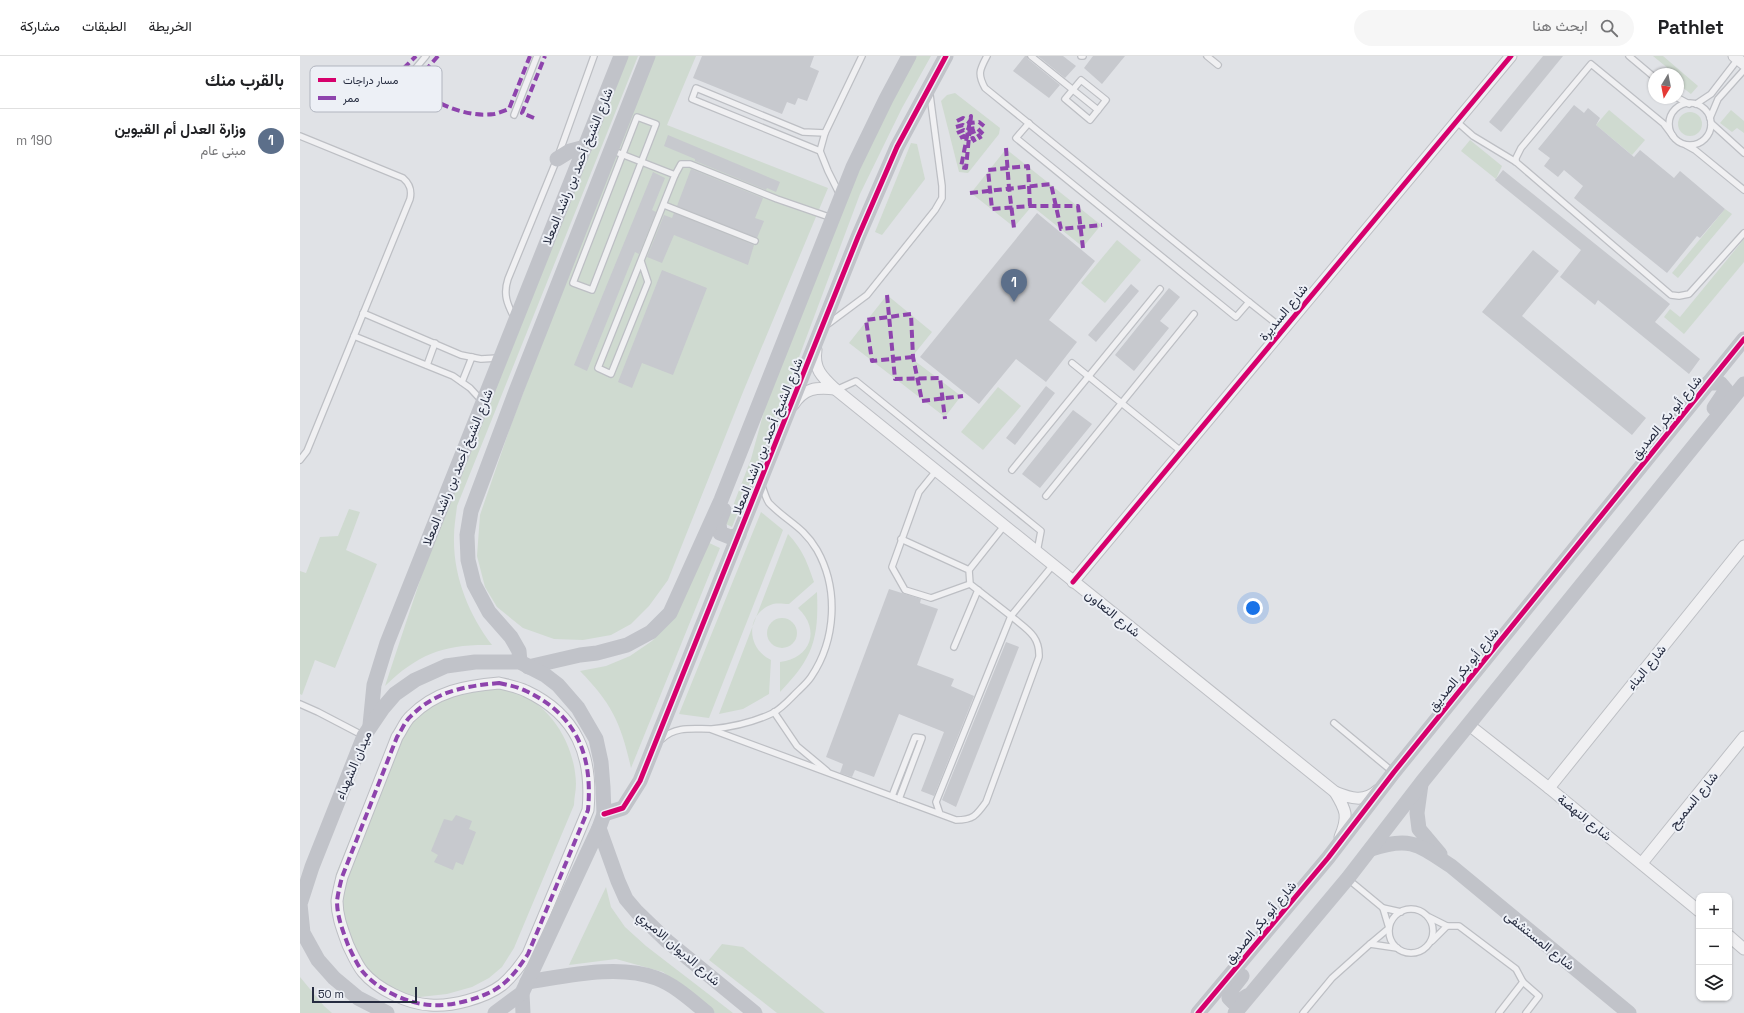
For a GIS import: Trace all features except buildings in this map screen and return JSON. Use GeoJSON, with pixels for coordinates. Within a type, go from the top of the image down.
{"type":"FeatureCollection","features":[{"type":"Feature","properties":{"kind":"street","name":"شارع الشيخ أحمد بن راشد المعلا"},"geometry":{"type":"LineString","coordinates":[[367,730],[374,685],[385,649],[620,56]]}},
{"type":"Feature","properties":{"kind":"street","name":"شارع الشيخ أحمد بن راشد المعلا"},"geometry":{"type":"LineString","coordinates":[[648,56],[617,152],[516,391],[471,511],[467,535],[468,560],[474,584],[489,612],[511,637],[519,651],[524,665],[597,653],[627,645],[651,632],[670,612],[721,500],[853,166],[882,106],[909,56]]}},
{"type":"Feature","properties":{"kind":"street","name":"شارع الشيخ أحمد بن راشد المعلا"},"geometry":{"type":"LineString","coordinates":[[602,821],[624,808],[640,781],[858,237],[897,147],[946,56]]}},
{"type":"Feature","properties":{"kind":"street","name":"شارع السديرة"},"geometry":{"type":"LineString","coordinates":[[1073,582],[1511,56]]}},
{"type":"Feature","properties":{"kind":"street"},"geometry":{"type":"LineString","coordinates":[[557,159],[570,151],[585,147]]}},
{"type":"Feature","properties":{"kind":"street","name":"شارع التعاون"},"geometry":{"type":"LineString","coordinates":[[819,336],[814,359],[816,367],[822,377],[835,390],[1335,792],[1351,799],[1362,799],[1374,794],[1390,777]]}},
{"type":"Feature","properties":{"kind":"street","name":"شارع أبو بكر الصديق"},"geometry":{"type":"LineString","coordinates":[[1198,1013],[1316,872],[1390,777],[1744,339]]}},
{"type":"Feature","properties":{"kind":"street"},"geometry":{"type":"LineString","coordinates":[[492,380],[516,391]]}},
{"type":"Feature","properties":{"kind":"street"},"geometry":{"type":"LineString","coordinates":[[1639,514],[1677,454],[1721,399],[1726,390],[1720,384],[1708,383]]}},
{"type":"Feature","properties":{"kind":"street"},"geometry":{"type":"LineString","coordinates":[[1235,1013],[1348,878],[1422,782],[1744,384]]}},
{"type":"Feature","properties":{"kind":"street"},"geometry":{"type":"LineString","coordinates":[[789,411],[798,398],[807,391],[819,388],[835,390]]}},
{"type":"Feature","properties":{"kind":"street"},"geometry":{"type":"LineString","coordinates":[[739,535],[730,537],[720,533],[719,523],[745,459],[762,394]]}},
{"type":"Feature","properties":{"kind":"street","name":"شارع البناء"},"geometry":{"type":"LineString","coordinates":[[1549,788],[1744,546]]}},
{"type":"Feature","properties":{"kind":"street","name":"ميدان الشهداء"},"geometry":{"type":"LineString","coordinates":[[387,1013],[358,998],[334,978],[318,960],[303,933],[300,904],[303,883],[312,867],[367,730],[395,694],[415,680],[446,666],[474,662],[524,665],[545,675],[558,685],[578,708],[596,739],[601,762],[602,821],[525,988],[495,1013]]}},
{"type":"Feature","properties":{"kind":"street"},"geometry":{"type":"LineString","coordinates":[[499,683],[524,690],[546,701],[566,720],[579,739],[587,764],[590,788],[588,810],[572,850],[528,954],[515,974],[502,985],[484,995],[457,1003],[430,1005],[401,998],[381,988],[362,972],[340,925],[337,901],[342,877],[398,737],[410,717],[428,703],[449,691],[472,686],[499,683]]}},
{"type":"Feature","properties":{"kind":"street","name":"شارع النهضة"},"geometry":{"type":"LineString","coordinates":[[1469,725],[1642,863],[1696,908]]}},
{"type":"Feature","properties":{"kind":"street","name":"شارع السميح"},"geometry":{"type":"LineString","coordinates":[[1642,863],[1743,739]]}},
{"type":"Feature","properties":{"kind":"street","name":"شارع المستشفى"},"geometry":{"type":"LineString","coordinates":[[1422,782],[1417,813],[1419,829],[1451,866]]}},
{"type":"Feature","properties":{"kind":"street","name":"شارع التعاون"},"geometry":{"type":"LineString","coordinates":[[1316,872],[1341,836],[1345,824],[1345,809],[1335,792]]}},
{"type":"Feature","properties":{"kind":"street","name":"شارع الديوان الاميري"},"geometry":{"type":"LineString","coordinates":[[602,821],[618,881],[626,898],[637,912],[667,941],[755,1013]]}},
{"type":"Feature","properties":{"kind":"street","name":"شارع المستشفى"},"geometry":{"type":"LineString","coordinates":[[1371,849],[1390,843],[1402,842],[1427,850],[1451,866],[1630,1013]]}},
{"type":"Feature","properties":{"kind":"street"},"geometry":{"type":"LineString","coordinates":[[1252,992],[1235,1004],[1229,998],[1231,990],[1280,930],[1316,872]]}},
{"type":"Feature","properties":{"kind":"street"},"geometry":{"type":"LineString","coordinates":[[1732,939],[1744,949]]}},
{"type":"Feature","properties":{"kind":"street"},"geometry":{"type":"LineString","coordinates":[[523,1013],[525,988],[601,972],[633,973],[656,978],[680,991],[706,1013]]}},
{"type":"Feature","properties":{"kind":"lane"},"geometry":{"type":"LineString","coordinates":[[418,66],[426,56]]}},
{"type":"Feature","properties":{"kind":"lane"},"geometry":{"type":"LineString","coordinates":[[514,115],[537,56]]}},
{"type":"Feature","properties":{"kind":"lane"},"geometry":{"type":"LineString","coordinates":[[516,320],[505,298],[506,284],[557,159],[594,56]]}},
{"type":"Feature","properties":{"kind":"lane"},"geometry":{"type":"LineString","coordinates":[[841,197],[820,151],[825,133],[862,56]]}},
{"type":"Feature","properties":{"kind":"lane"},"geometry":{"type":"LineString","coordinates":[[987,56],[981,67],[979,78],[985,88],[1283,329]]}},
{"type":"Feature","properties":{"kind":"lane"},"geometry":{"type":"LineString","coordinates":[[1031,56],[1098,110]]}},
{"type":"Feature","properties":{"kind":"lane"},"geometry":{"type":"LineString","coordinates":[[1207,56],[1218,65]]}},
{"type":"Feature","properties":{"kind":"lane"},"geometry":{"type":"LineString","coordinates":[[1629,56],[1648,72]]}},
{"type":"Feature","properties":{"kind":"lane"},"geometry":{"type":"LineString","coordinates":[[1673,136],[1670,129],[1671,116],[1676,110],[1682,105],[1696,104],[1711,94],[1739,60]]}},
{"type":"Feature","properties":{"kind":"lane"},"geometry":{"type":"LineString","coordinates":[[1516,162],[1516,158],[1521,148],[1591,61],[1664,124],[1673,136],[1695,150],[1744,190]]}},
{"type":"Feature","properties":{"kind":"lane"},"geometry":{"type":"LineString","coordinates":[[1684,144],[1692,145],[1705,139],[1709,132],[1718,100],[1744,70]]}},
{"type":"Feature","properties":{"kind":"lane"},"geometry":{"type":"LineString","coordinates":[[1081,80],[1106,100],[1090,120],[1065,99],[1073,90],[1081,80]]}},
{"type":"Feature","properties":{"kind":"lane"},"geometry":{"type":"LineString","coordinates":[[820,151],[692,99],[696,88],[803,132],[825,133]]}},
{"type":"Feature","properties":{"kind":"lane"},"geometry":{"type":"LineString","coordinates":[[819,336],[836,318],[867,295],[935,210],[942,198],[942,186],[931,114],[929,88]]}},
{"type":"Feature","properties":{"kind":"lane"},"geometry":{"type":"LineString","coordinates":[[1684,101],[1689,104]]}},
{"type":"Feature","properties":{"kind":"lane"},"geometry":{"type":"LineString","coordinates":[[1696,104],[1702,108],[1716,130],[1744,153]]}},
{"type":"Feature","properties":{"kind":"lane"},"geometry":{"type":"LineString","coordinates":[[637,117],[656,124],[592,290],[573,283],[617,152],[637,117]]}},
{"type":"Feature","properties":{"kind":"lane"},"geometry":{"type":"LineString","coordinates":[[1456,121],[1473,136],[1516,162],[1671,295],[1679,296],[1689,294],[1744,233]]}},
{"type":"Feature","properties":{"kind":"lane"},"geometry":{"type":"LineString","coordinates":[[1029,123],[1016,138],[1236,317],[1249,302]]}},
{"type":"Feature","properties":{"kind":"lane"},"geometry":{"type":"LineString","coordinates":[[300,136],[403,178],[411,190],[410,199],[307,451],[300,460]]}},
{"type":"Feature","properties":{"kind":"lane"},"geometry":{"type":"LineString","coordinates":[[617,152],[675,175]]}},
{"type":"Feature","properties":{"kind":"lane"},"geometry":{"type":"LineString","coordinates":[[641,261],[648,282],[611,374],[598,368],[675,175],[681,164],[690,164],[777,199],[832,218]]}},
{"type":"Feature","properties":{"kind":"lane"},"geometry":{"type":"LineString","coordinates":[[664,205],[755,240]]}},
{"type":"Feature","properties":{"kind":"lane"},"geometry":{"type":"LineString","coordinates":[[1012,470],[1087,376],[1160,289]]}},
{"type":"Feature","properties":{"kind":"lane"},"geometry":{"type":"LineString","coordinates":[[363,313],[461,355],[501,358]]}},
{"type":"Feature","properties":{"kind":"lane"},"geometry":{"type":"LineString","coordinates":[[1046,496],[1194,314]]}},
{"type":"Feature","properties":{"kind":"lane"},"geometry":{"type":"LineString","coordinates":[[354,336],[453,376],[462,382],[483,402]]}},
{"type":"Feature","properties":{"kind":"lane"},"geometry":{"type":"LineString","coordinates":[[427,365],[435,343]]}},
{"type":"Feature","properties":{"kind":"lane"},"geometry":{"type":"LineString","coordinates":[[462,382],[472,357]]}},
{"type":"Feature","properties":{"kind":"lane"},"geometry":{"type":"LineString","coordinates":[[1072,363],[1182,452]]}},
{"type":"Feature","properties":{"kind":"lane"},"geometry":{"type":"LineString","coordinates":[[835,390],[856,381],[1041,531],[1036,552]]}},
{"type":"Feature","properties":{"kind":"lane"},"geometry":{"type":"LineString","coordinates":[[936,471],[920,492],[901,539],[892,567],[905,590],[931,598],[970,584]]}},
{"type":"Feature","properties":{"kind":"lane"},"geometry":{"type":"LineString","coordinates":[[653,747],[668,733],[681,729],[710,730],[736,726],[774,712],[790,699],[810,677],[824,651],[831,625],[832,600],[826,571],[817,550],[805,533],[768,502],[762,487],[762,477]]}},
{"type":"Feature","properties":{"kind":"lane"},"geometry":{"type":"LineString","coordinates":[[710,730],[956,820],[968,820],[978,814],[986,802],[1039,657],[1040,646],[1036,638],[970,584],[969,570],[1004,526]]}},
{"type":"Feature","properties":{"kind":"lane"},"geometry":{"type":"LineString","coordinates":[[901,539],[969,570]]}},
{"type":"Feature","properties":{"kind":"lane"},"geometry":{"type":"LineString","coordinates":[[940,814],[936,802],[1011,616],[1053,565]]}},
{"type":"Feature","properties":{"kind":"lane"},"geometry":{"type":"LineString","coordinates":[[954,647],[978,590]]}},
{"type":"Feature","properties":{"kind":"lane"},"geometry":{"type":"LineString","coordinates":[[300,704],[367,730]]}},
{"type":"Feature","properties":{"kind":"lane"},"geometry":{"type":"LineString","coordinates":[[774,712],[797,746],[830,774]]}},
{"type":"Feature","properties":{"kind":"lane"},"geometry":{"type":"LineString","coordinates":[[1334,723],[1390,777]]}},
{"type":"Feature","properties":{"kind":"lane"},"geometry":{"type":"LineString","coordinates":[[892,796],[915,737],[922,738],[898,799]]}},
{"type":"Feature","properties":{"kind":"lane"},"geometry":{"type":"LineString","coordinates":[[1348,878],[1383,908],[1401,912],[1414,910],[1447,926],[1459,926],[1483,943],[1516,969],[1523,982],[1539,996],[1526,1013]]}},
{"type":"Feature","properties":{"kind":"lane"},"geometry":{"type":"LineString","coordinates":[[1383,908],[1392,943],[1397,948],[1411,954],[1426,948],[1447,926]]}},
{"type":"Feature","properties":{"kind":"lane"},"geometry":{"type":"LineString","coordinates":[[1303,1013],[1332,978],[1389,928],[1395,916],[1401,912]]}},
{"type":"Feature","properties":{"kind":"lane"},"geometry":{"type":"LineString","coordinates":[[1427,916],[1433,928],[1431,942]]}},
{"type":"Feature","properties":{"kind":"lane"},"geometry":{"type":"LineString","coordinates":[[1370,944],[1397,948]]}},
{"type":"Feature","properties":{"kind":"lane"},"geometry":{"type":"LineString","coordinates":[[1501,1012],[1523,982]]}},
{"type":"Feature","properties":{"kind":"shaded area"},"geometry":{"type":"Polygon","coordinates":[[[625,56],[638,56],[457,506],[454,533],[456,566],[464,594],[470,608],[476,621],[492,645],[460,646],[434,653],[421,658],[409,666],[385,686],[436,532],[625,56]]]}},
{"type":"Feature","properties":{"kind":"shaded area"},"geometry":{"type":"Polygon","coordinates":[[[651,56],[696,56],[667,125],[828,188],[743,392],[668,580],[649,606],[631,624],[611,635],[583,640],[554,639],[523,628],[497,607],[485,587],[477,556],[480,515],[512,422],[651,56]]]}},
{"type":"Feature","properties":{"kind":"shaded area"},"geometry":{"type":"Polygon","coordinates":[[[916,56],[931,56],[902,108],[860,194],[777,416],[732,527],[726,524],[751,459],[767,400],[851,186],[891,102],[916,56]]]}},
{"type":"Feature","properties":{"kind":"shaded area"},"geometry":{"type":"Polygon","coordinates":[[[1653,56],[1663,56],[1677,68],[1668,68],[1653,56]]]}},
{"type":"Feature","properties":{"kind":"shaded area"},"geometry":{"type":"Polygon","coordinates":[[[1684,74],[1698,86],[1691,94],[1684,89],[1684,74]]]}},
{"type":"Feature","properties":{"kind":"shaded area"},"geometry":{"type":"Polygon","coordinates":[[[955,93],[1000,128],[999,134],[968,173],[959,172],[941,101],[947,95],[955,93]]]}},
{"type":"Feature","properties":{"kind":"shaded area"},"geometry":{"type":"Polygon","coordinates":[[[1609,110],[1645,140],[1632,155],[1596,125],[1609,110]]]}},
{"type":"Feature","properties":{"kind":"shaded area"},"geometry":{"type":"Polygon","coordinates":[[[1731,110],[1744,121],[1744,133],[1737,128],[1732,132],[1720,123],[1731,110]]]}},
{"type":"Feature","properties":{"kind":"shaded area"},"geometry":{"type":"Polygon","coordinates":[[[1690,112],[1699,115],[1702,124],[1699,133],[1690,136],[1681,133],[1678,124],[1681,115],[1690,112]]]}},
{"type":"Feature","properties":{"kind":"shaded area"},"geometry":{"type":"Polygon","coordinates":[[[1470,140],[1502,166],[1496,179],[1461,151],[1470,140]]]}},
{"type":"Feature","properties":{"kind":"shaded area"},"geometry":{"type":"Polygon","coordinates":[[[911,143],[917,144],[925,179],[882,235],[875,232],[911,143]]]}},
{"type":"Feature","properties":{"kind":"shaded area"},"geometry":{"type":"Polygon","coordinates":[[[1006,149],[1101,225],[1083,247],[1032,206],[1014,227],[971,193],[1006,149]]]}},
{"type":"Feature","properties":{"kind":"shaded area"},"geometry":{"type":"Polygon","coordinates":[[[1725,209],[1732,214],[1678,278],[1672,273],[1725,209]]]}},
{"type":"Feature","properties":{"kind":"shaded area"},"geometry":{"type":"Polygon","coordinates":[[[1744,239],[1744,262],[1684,334],[1664,317],[1670,309],[1680,317],[1744,239]]]}},
{"type":"Feature","properties":{"kind":"shaded area"},"geometry":{"type":"Polygon","coordinates":[[[1117,240],[1141,260],[1105,303],[1081,283],[1117,240]]]}},
{"type":"Feature","properties":{"kind":"shaded area"},"geometry":{"type":"Polygon","coordinates":[[[887,295],[932,332],[911,358],[961,396],[945,417],[849,343],[887,295]]]}},
{"type":"Feature","properties":{"kind":"shaded area"},"geometry":{"type":"Polygon","coordinates":[[[998,387],[1021,406],[983,450],[961,432],[998,387]]]}},
{"type":"Feature","properties":{"kind":"shaded area"},"geometry":{"type":"Polygon","coordinates":[[[349,509],[360,512],[346,550],[377,564],[335,668],[315,660],[302,695],[300,694],[300,571],[306,573],[320,537],[338,536],[349,509]]]}},
{"type":"Feature","properties":{"kind":"shaded area"},"geometry":{"type":"Polygon","coordinates":[[[761,512],[783,530],[709,718],[679,714],[761,512]]]}},
{"type":"Feature","properties":{"kind":"shaded area"},"geometry":{"type":"Polygon","coordinates":[[[788,534],[804,556],[814,582],[789,604],[773,604],[764,608],[757,615],[788,534]]]}},
{"type":"Feature","properties":{"kind":"shaded area"},"geometry":{"type":"Polygon","coordinates":[[[707,542],[720,548],[631,768],[623,738],[614,715],[608,704],[580,671],[606,666],[630,656],[652,641],[670,622],[707,542]]]}},
{"type":"Feature","properties":{"kind":"shaded area"},"geometry":{"type":"Polygon","coordinates":[[[817,592],[817,623],[812,647],[800,669],[780,692],[780,662],[799,655],[809,642],[811,634],[805,616],[798,608],[817,592]]]}},
{"type":"Feature","properties":{"kind":"shaded area"},"geometry":{"type":"Polygon","coordinates":[[[782,618],[788,619],[796,627],[796,639],[788,647],[782,648],[776,647],[768,639],[767,633],[768,627],[776,619],[782,618]]]}},
{"type":"Feature","properties":{"kind":"shaded area"},"geometry":{"type":"Polygon","coordinates":[[[753,625],[753,639],[757,647],[763,655],[771,660],[769,694],[743,709],[719,714],[753,625]]]}},
{"type":"Feature","properties":{"kind":"shaded area"},"geometry":{"type":"Polygon","coordinates":[[[489,684],[513,690],[527,697],[539,705],[558,728],[566,741],[575,769],[576,784],[574,805],[514,948],[502,967],[489,978],[472,987],[447,994],[420,997],[393,990],[356,965],[332,897],[336,874],[392,735],[404,716],[421,703],[489,684]]]}},
{"type":"Feature","properties":{"kind":"shaded area"},"geometry":{"type":"Polygon","coordinates":[[[606,887],[611,907],[625,927],[646,946],[733,1013],[715,1013],[663,972],[616,959],[569,965],[606,887]]]}},
{"type":"Feature","properties":{"kind":"shaded area"},"geometry":{"type":"Polygon","coordinates":[[[722,944],[743,947],[825,1013],[777,1013],[709,960],[722,944]]]}},
{"type":"Feature","properties":{"kind":"shaded area"},"geometry":{"type":"Polygon","coordinates":[[[300,977],[324,1006],[332,1013],[300,1013],[300,977]]]}},
{"type":"Feature","properties":{"kind":"marked path"},"geometry":{"type":"LineString","coordinates":[[406,66],[416,56]]}},
{"type":"Feature","properties":{"kind":"marked path"},"geometry":{"type":"LineString","coordinates":[[429,66],[438,56]]}},
{"type":"Feature","properties":{"kind":"marked path"},"geometry":{"type":"LineString","coordinates":[[442,104],[450,108],[472,114],[483,115],[500,113],[509,109],[530,56]]}},
{"type":"Feature","properties":{"kind":"marked path"},"geometry":{"type":"LineString","coordinates":[[534,118],[522,113],[545,56]]}},
{"type":"Feature","properties":{"kind":"marked path"},"geometry":{"type":"LineString","coordinates":[[971,116],[966,168],[961,167],[971,116]]}},
{"type":"Feature","properties":{"kind":"marked path"},"geometry":{"type":"LineString","coordinates":[[957,121],[963,118],[970,123],[979,122],[984,126]]}},
{"type":"Feature","properties":{"kind":"marked path"},"geometry":{"type":"LineString","coordinates":[[956,127],[963,125],[969,129],[977,128],[983,134]]}},
{"type":"Feature","properties":{"kind":"marked path"},"geometry":{"type":"LineString","coordinates":[[957,133],[964,130],[970,133],[976,131],[981,139]]}},
{"type":"Feature","properties":{"kind":"marked path"},"geometry":{"type":"LineString","coordinates":[[960,138],[964,136],[969,139],[973,138],[975,142]]}},
{"type":"Feature","properties":{"kind":"marked path"},"geometry":{"type":"LineString","coordinates":[[1006,148],[1014,228]]}},
{"type":"Feature","properties":{"kind":"marked path"},"geometry":{"type":"LineString","coordinates":[[1030,206],[1028,166],[988,170],[992,209],[1030,206],[1078,206],[1083,248]]}},
{"type":"Feature","properties":{"kind":"marked path"},"geometry":{"type":"LineString","coordinates":[[970,193],[1051,184],[1061,229],[1102,225]]}},
{"type":"Feature","properties":{"kind":"marked path"},"geometry":{"type":"LineString","coordinates":[[887,295],[895,379],[940,378],[945,419]]}},
{"type":"Feature","properties":{"kind":"marked path"},"geometry":{"type":"LineString","coordinates":[[913,357],[872,361],[866,320],[911,314],[913,357],[922,401],[963,396]]}},
{"type":"Feature","properties":{"kind":"marked path"},"geometry":{"type":"LineString","coordinates":[[499,683],[513,686],[544,701],[558,712],[569,725],[578,739],[588,772],[588,810],[528,954],[513,974],[495,990],[468,1001],[448,1005],[430,1005],[412,1002],[403,999],[376,984],[363,972],[357,962],[348,945],[338,913],[337,901],[342,877],[397,737],[409,718],[441,695],[463,688],[499,683]]}},
{"type":"Feature","properties":{"kind":"cycle path"},"geometry":{"type":"LineString","coordinates":[[604,814],[623,808],[640,781],[858,237],[897,147],[946,56]]}},
{"type":"Feature","properties":{"kind":"cycle path"},"geometry":{"type":"LineString","coordinates":[[1073,582],[1511,56]]}},
{"type":"Feature","properties":{"kind":"cycle path"},"geometry":{"type":"LineString","coordinates":[[1198,1013],[1328,858],[1394,772],[1744,339]]}},
{"type":"Feature","properties":{"kind":"place","name":"وزارة العدل أم القيوين"},"geometry":{"type":"Point","coordinates":[1014,302]}}]}
